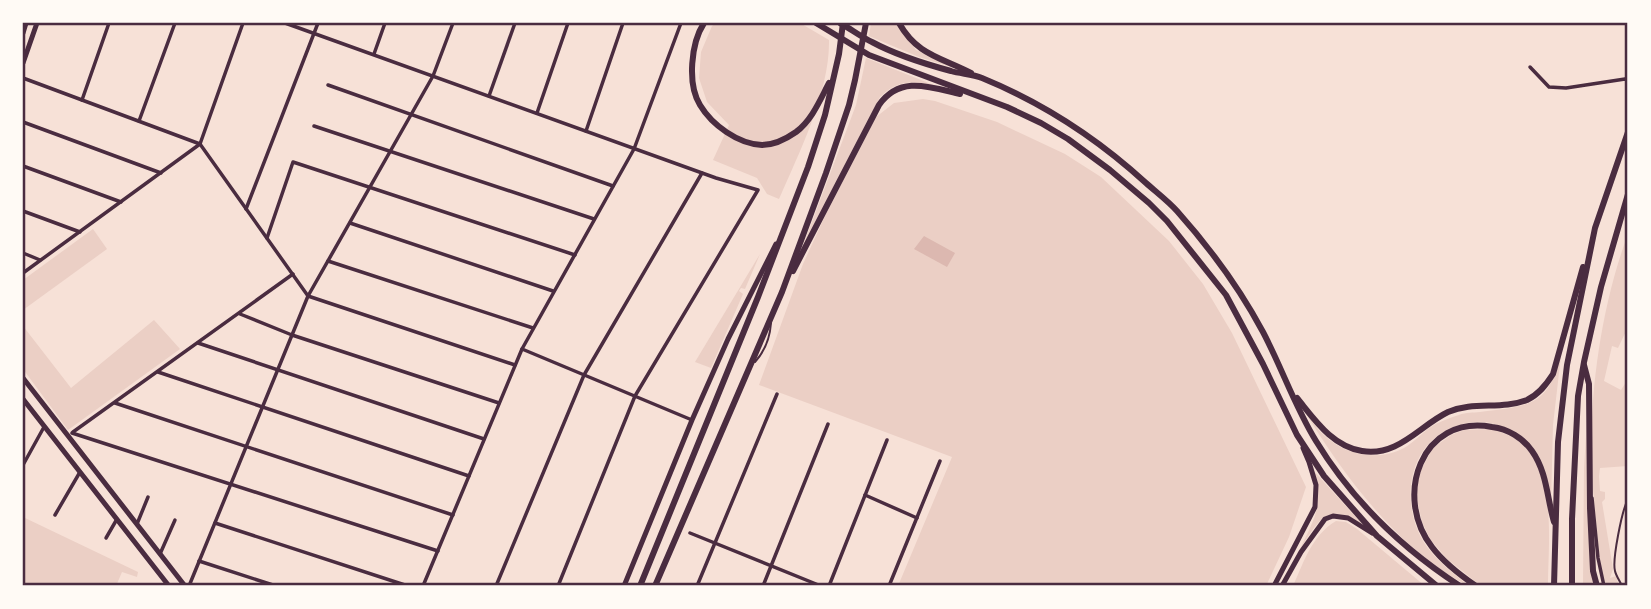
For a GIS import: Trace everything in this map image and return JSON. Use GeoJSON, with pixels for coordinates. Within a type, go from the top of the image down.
{"type":"FeatureCollection","features":[{"type":"Feature","properties":{"kind":"highway"},"geometry":{"type":"LineString","coordinates":[[704,23],[697,34],[693,58],[692,82],[699,104],[713,122],[748,142],[762,145],[778,142],[797,131],[811,116],[833,75]]}},
{"type":"Feature","properties":{"kind":"highway"},"geometry":{"type":"LineString","coordinates":[[816,23],[869,55],[1027,116],[1068,139],[1133,188],[1167,221],[1226,295],[1297,435],[1324,476],[1377,536],[1437,586]]}},
{"type":"Feature","properties":{"kind":"highway"},"geometry":{"type":"LineString","coordinates":[[640,586],[790,217],[825,115],[839,54],[842,23],[882,47],[953,72],[979,76]]}},
{"type":"Feature","properties":{"kind":"highway"},"geometry":{"type":"LineString","coordinates":[[655,586],[782,292],[849,104],[866,23]]}},
{"type":"Feature","properties":{"kind":"highway"},"geometry":{"type":"LineString","coordinates":[[899,23],[905,34],[920,49],[1031,101],[1097,142],[1176,210],[1241,295],[1262,330],[1301,415],[1349,487],[1408,547],[1460,586]]}},
{"type":"Feature","properties":{"kind":"highway"},"geometry":{"type":"LineString","coordinates":[[782,292],[885,96],[908,85],[919,85],[982,99]]}},
{"type":"Feature","properties":{"kind":"highway"},"geometry":{"type":"LineString","coordinates":[[1293,394],[1318,425],[1339,442],[1352,449],[1374,452],[1402,443],[1450,411],[1470,405],[1512,404],[1537,394],[1553,374],[1595,228],[1628,132]]}},
{"type":"Feature","properties":{"kind":"highway"},"geometry":{"type":"LineString","coordinates":[[1572,586],[1578,396],[1601,287],[1628,194]]}},
{"type":"Feature","properties":{"kind":"highway"},"geometry":{"type":"LineString","coordinates":[[1554,586],[1558,442],[1567,365],[1595,228]]}},
{"type":"Feature","properties":{"kind":"highway"},"geometry":{"type":"LineString","coordinates":[[1584,362],[1589,384],[1593,571],[1597,586]]}},
{"type":"Feature","properties":{"kind":"highway"},"geometry":{"type":"LineString","coordinates":[[1476,586],[1450,567],[1432,547],[1416,516],[1414,488],[1419,465],[1431,446],[1443,436],[1460,428],[1476,425],[1500,428],[1523,441],[1532,451],[1542,471],[1556,528]]}},
{"type":"Feature","properties":{"kind":"main road"},"geometry":{"type":"LineString","coordinates":[[23,33],[26,23]]}},
{"type":"Feature","properties":{"kind":"main road"},"geometry":{"type":"LineString","coordinates":[[23,63],[37,23]]}},
{"type":"Feature","properties":{"kind":"main road"},"geometry":{"type":"LineString","coordinates":[[624,586],[728,339],[790,217]]}},
{"type":"Feature","properties":{"kind":"main road"},"geometry":{"type":"LineString","coordinates":[[24,381],[70,434],[187,586]]}},
{"type":"Feature","properties":{"kind":"main road"},"geometry":{"type":"LineString","coordinates":[[23,399],[169,586]]}},
{"type":"Feature","properties":{"kind":"main road"},"geometry":{"type":"LineString","coordinates":[[1282,586],[1313,513],[1316,498],[1313,474],[1297,435]]}},
{"type":"Feature","properties":{"kind":"main road"},"geometry":{"type":"LineString","coordinates":[[1274,586],[1325,519],[1333,516],[1348,518],[1377,536]]}},
{"type":"Feature","properties":{"kind":"street"},"geometry":{"type":"LineString","coordinates":[[82,100],[109,23]]}},
{"type":"Feature","properties":{"kind":"street"},"geometry":{"type":"LineString","coordinates":[[139,121],[175,23]]}},
{"type":"Feature","properties":{"kind":"street"},"geometry":{"type":"LineString","coordinates":[[23,273],[200,145],[243,23]]}},
{"type":"Feature","properties":{"kind":"street"},"geometry":{"type":"LineString","coordinates":[[285,23],[634,149],[758,190],[635,396],[558,586]]}},
{"type":"Feature","properties":{"kind":"street"},"geometry":{"type":"LineString","coordinates":[[246,209],[318,23]]}},
{"type":"Feature","properties":{"kind":"street"},"geometry":{"type":"LineString","coordinates":[[373,55],[385,23]]}},
{"type":"Feature","properties":{"kind":"street"},"geometry":{"type":"LineString","coordinates":[[187,586],[308,296],[433,76],[453,23]]}},
{"type":"Feature","properties":{"kind":"street"},"geometry":{"type":"LineString","coordinates":[[489,96],[515,23]]}},
{"type":"Feature","properties":{"kind":"street"},"geometry":{"type":"LineString","coordinates":[[537,114],[568,23]]}},
{"type":"Feature","properties":{"kind":"street"},"geometry":{"type":"LineString","coordinates":[[586,131],[623,23]]}},
{"type":"Feature","properties":{"kind":"street"},"geometry":{"type":"LineString","coordinates":[[424,586],[522,349],[634,149],[681,23]]}},
{"type":"Feature","properties":{"kind":"street"},"geometry":{"type":"LineString","coordinates":[[1530,67],[1549,87],[1566,88],[1625,79],[1628,81]]}},
{"type":"Feature","properties":{"kind":"street"},"geometry":{"type":"LineString","coordinates":[[23,78],[200,145],[308,296],[515,365]]}},
{"type":"Feature","properties":{"kind":"street"},"geometry":{"type":"LineString","coordinates":[[328,85],[613,186]]}},
{"type":"Feature","properties":{"kind":"street"},"geometry":{"type":"LineString","coordinates":[[23,122],[161,173]]}},
{"type":"Feature","properties":{"kind":"street"},"geometry":{"type":"LineString","coordinates":[[314,126],[594,219]]}},
{"type":"Feature","properties":{"kind":"street"},"geometry":{"type":"LineString","coordinates":[[267,238],[293,162],[575,255]]}},
{"type":"Feature","properties":{"kind":"street"},"geometry":{"type":"LineString","coordinates":[[23,166],[121,202]]}},
{"type":"Feature","properties":{"kind":"street"},"geometry":{"type":"LineString","coordinates":[[496,586],[584,375],[702,173]]}},
{"type":"Feature","properties":{"kind":"street"},"geometry":{"type":"LineString","coordinates":[[23,211],[80,232]]}},
{"type":"Feature","properties":{"kind":"street"},"geometry":{"type":"LineString","coordinates":[[350,223],[554,292]]}},
{"type":"Feature","properties":{"kind":"street"},"geometry":{"type":"LineString","coordinates":[[23,253],[41,260]]}},
{"type":"Feature","properties":{"kind":"street"},"geometry":{"type":"LineString","coordinates":[[328,261],[533,328]]}},
{"type":"Feature","properties":{"kind":"street"},"geometry":{"type":"LineString","coordinates":[[70,434],[293,274]]}},
{"type":"Feature","properties":{"kind":"street"},"geometry":{"type":"LineString","coordinates":[[238,314],[292,335],[499,403]]}},
{"type":"Feature","properties":{"kind":"street"},"geometry":{"type":"LineString","coordinates":[[198,343],[484,439]]}},
{"type":"Feature","properties":{"kind":"street"},"geometry":{"type":"LineString","coordinates":[[522,349],[692,420]]}},
{"type":"Feature","properties":{"kind":"street"},"geometry":{"type":"LineString","coordinates":[[158,372],[469,476]]}},
{"type":"Feature","properties":{"kind":"street"},"geometry":{"type":"LineString","coordinates":[[697,586],[777,394]]}},
{"type":"Feature","properties":{"kind":"street"},"geometry":{"type":"LineString","coordinates":[[115,403],[453,515]]}},
{"type":"Feature","properties":{"kind":"street"},"geometry":{"type":"LineString","coordinates":[[762,586],[828,424]]}},
{"type":"Feature","properties":{"kind":"street"},"geometry":{"type":"LineString","coordinates":[[23,465],[44,427]]}},
{"type":"Feature","properties":{"kind":"street"},"geometry":{"type":"LineString","coordinates":[[70,434],[438,551]]}},
{"type":"Feature","properties":{"kind":"street"},"geometry":{"type":"LineString","coordinates":[[829,586],[887,440]]}},
{"type":"Feature","properties":{"kind":"street"},"geometry":{"type":"LineString","coordinates":[[889,586],[940,461]]}},
{"type":"Feature","properties":{"kind":"street"},"geometry":{"type":"LineString","coordinates":[[55,515],[80,472]]}},
{"type":"Feature","properties":{"kind":"street"},"geometry":{"type":"LineString","coordinates":[[1590,480],[1599,566],[1604,586]]}},
{"type":"Feature","properties":{"kind":"street"},"geometry":{"type":"LineString","coordinates":[[865,495],[917,518]]}},
{"type":"Feature","properties":{"kind":"street"},"geometry":{"type":"LineString","coordinates":[[137,524],[148,497]]}},
{"type":"Feature","properties":{"kind":"street"},"geometry":{"type":"LineString","coordinates":[[106,538],[117,519]]}},
{"type":"Feature","properties":{"kind":"street"},"geometry":{"type":"LineString","coordinates":[[160,554],[175,520]]}},
{"type":"Feature","properties":{"kind":"street"},"geometry":{"type":"LineString","coordinates":[[215,523],[408,586]]}},
{"type":"Feature","properties":{"kind":"street"},"geometry":{"type":"LineString","coordinates":[[690,533],[821,586]]}},
{"type":"Feature","properties":{"kind":"street"},"geometry":{"type":"LineString","coordinates":[[199,561],[276,586]]}},
{"type":"Feature","properties":{"kind":"lane"},"geometry":{"type":"LineString","coordinates":[[1622,586],[1615,572],[1615,560],[1619,531],[1628,499]]}},
{"type":"Feature","properties":{"kind":"shaded area"},"geometry":{"type":"Polygon","coordinates":[[[716,23],[800,23],[829,40],[828,60],[819,101],[779,199],[767,194],[757,178],[713,160],[729,125],[707,102],[699,78],[701,52],[712,26],[716,23]]]}},
{"type":"Feature","properties":{"kind":"shaded area"},"geometry":{"type":"Polygon","coordinates":[[[871,23],[896,23],[916,50],[964,71],[919,57],[869,36],[871,23]]]}},
{"type":"Feature","properties":{"kind":"shaded area"},"geometry":{"type":"Polygon","coordinates":[[[866,58],[936,86],[920,83],[900,84],[880,97],[798,259],[856,105],[866,58]]]}},
{"type":"Feature","properties":{"kind":"shaded area"},"geometry":{"type":"Polygon","coordinates":[[[923,99],[997,122],[1065,154],[1101,177],[1169,241],[1203,284],[1232,333],[1306,487],[1289,537],[1266,586],[898,586],[952,457],[759,385],[803,264],[876,117],[894,103],[923,99]]]}},
{"type":"Feature","properties":{"kind":"shaded area"},"geometry":{"type":"Polygon","coordinates":[[[93,229],[107,249],[23,310],[23,280],[93,229]]]}},
{"type":"Feature","properties":{"kind":"shaded area"},"geometry":{"type":"Polygon","coordinates":[[[1628,234],[1628,327],[1618,348],[1612,346],[1604,381],[1621,390],[1628,379],[1628,466],[1600,468],[1599,476],[1600,491],[1605,492],[1602,502],[1613,569],[1610,578],[1616,576],[1619,586],[1606,586],[1601,571],[1593,487],[1592,415],[1598,353],[1610,291],[1628,234]]]}},
{"type":"Feature","properties":{"kind":"shaded area"},"geometry":{"type":"Polygon","coordinates":[[[924,236],[955,253],[947,267],[914,249],[924,236]]]}},
{"type":"Feature","properties":{"kind":"shaded area"},"geometry":{"type":"Polygon","coordinates":[[[760,254],[745,289],[741,288],[739,291],[743,294],[711,368],[695,362],[760,254]]]}},
{"type":"Feature","properties":{"kind":"shaded area"},"geometry":{"type":"Polygon","coordinates":[[[154,320],[180,349],[68,430],[23,369],[23,326],[71,388],[154,320]]]}},
{"type":"Feature","properties":{"kind":"shaded area"},"geometry":{"type":"Polygon","coordinates":[[[1562,347],[1553,425],[1551,503],[1532,447],[1498,425],[1476,422],[1459,425],[1442,433],[1419,457],[1411,490],[1411,508],[1416,525],[1433,554],[1469,586],[1420,554],[1375,510],[1336,460],[1304,410],[1332,442],[1351,452],[1383,455],[1407,446],[1429,428],[1447,419],[1464,413],[1514,407],[1537,399],[1552,380],[1562,347]]]}},
{"type":"Feature","properties":{"kind":"shaded area"},"geometry":{"type":"Polygon","coordinates":[[[1587,419],[1591,572],[1594,586],[1583,586],[1587,419]]]}},
{"type":"Feature","properties":{"kind":"shaded area"},"geometry":{"type":"Polygon","coordinates":[[[1492,429],[1522,444],[1541,473],[1548,511],[1548,586],[1481,586],[1447,559],[1430,539],[1422,522],[1417,485],[1421,470],[1433,448],[1451,435],[1464,430],[1492,429]]]}},
{"type":"Feature","properties":{"kind":"shaded area"},"geometry":{"type":"Polygon","coordinates":[[[1313,470],[1363,525],[1341,514],[1332,514],[1319,522],[1300,549],[1314,519],[1318,502],[1313,470]]]}},
{"type":"Feature","properties":{"kind":"shaded area"},"geometry":{"type":"Polygon","coordinates":[[[23,517],[138,572],[137,577],[122,572],[116,586],[23,586],[23,517]]]}},
{"type":"Feature","properties":{"kind":"shaded area"},"geometry":{"type":"Polygon","coordinates":[[[1336,521],[1346,522],[1357,529],[1425,586],[1293,586],[1315,541],[1336,521]]]}}]}
